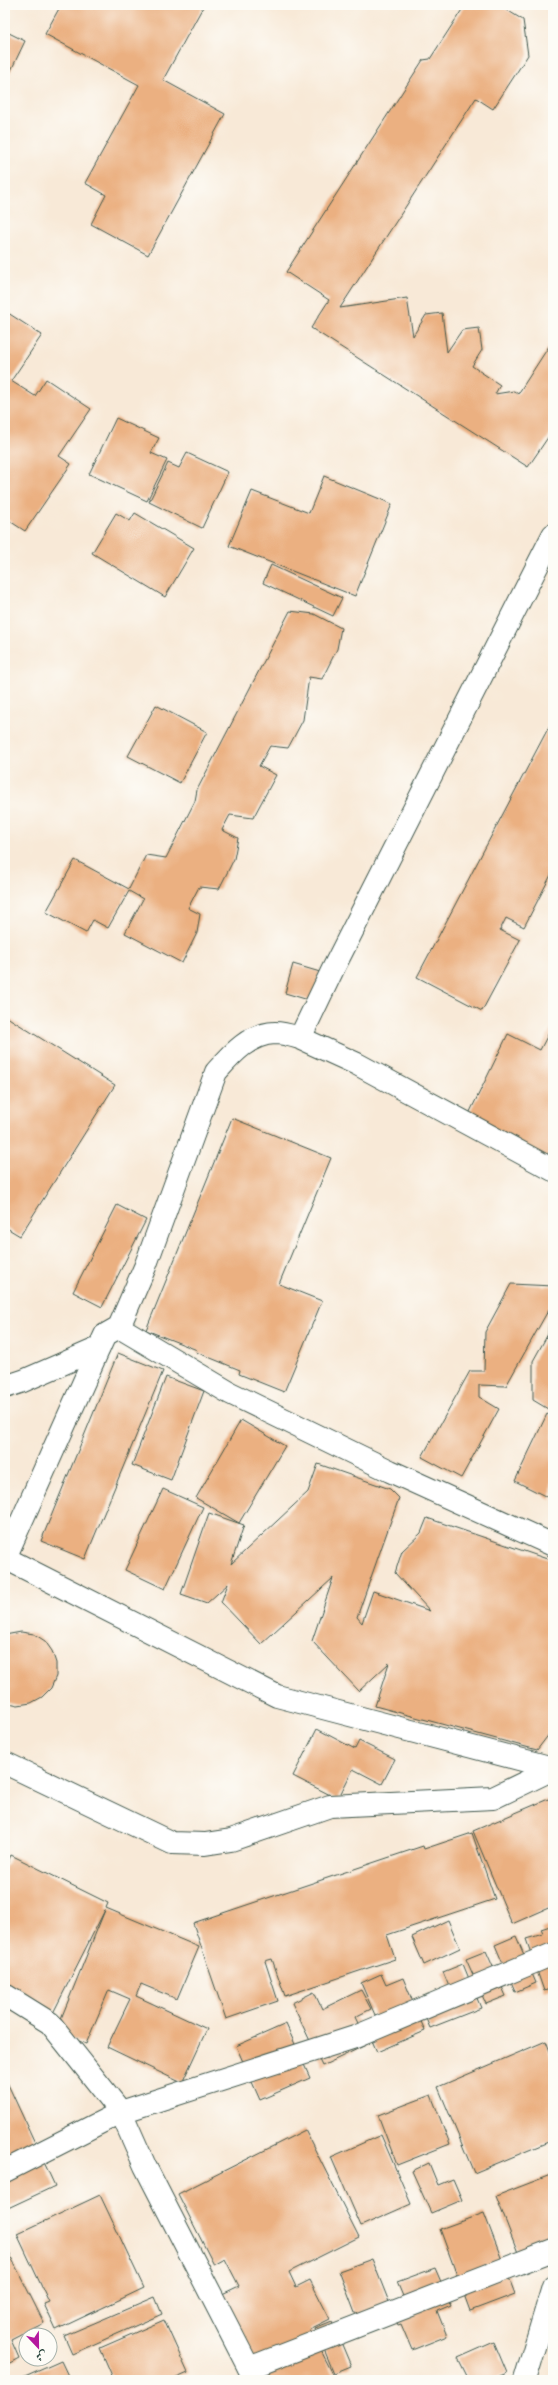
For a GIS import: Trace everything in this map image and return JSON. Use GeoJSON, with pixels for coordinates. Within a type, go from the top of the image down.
{"type":"FeatureCollection","features":[{"type":"Feature","properties":{"kind":"street"},"geometry":{"type":"LineString","coordinates":[[300,1038],[333,969],[553,535]]}},
{"type":"Feature","properties":{"kind":"street"},"geometry":{"type":"LineString","coordinates":[[553,1170],[357,1064],[300,1038],[276,1033],[258,1037],[237,1048],[216,1072],[144,1267],[119,1327],[105,1335],[5,1558],[277,1696],[553,1768]]}},
{"type":"Feature","properties":{"kind":"street"},"geometry":{"type":"LineString","coordinates":[[119,1327],[230,1393],[397,1474],[553,1545]]}},
{"type":"Feature","properties":{"kind":"street"},"geometry":{"type":"LineString","coordinates":[[5,1387],[23,1381],[99,1348]]}},
{"type":"Feature","properties":{"kind":"street"},"geometry":{"type":"LineString","coordinates":[[5,1763],[172,1843],[187,1844],[231,1840],[330,1806],[493,1798],[553,1768]]}},
{"type":"Feature","properties":{"kind":"street"},"geometry":{"type":"LineString","coordinates":[[5,2171],[121,2112],[355,2038],[553,1954]]}},
{"type":"Feature","properties":{"kind":"street"},"geometry":{"type":"LineString","coordinates":[[5,1995],[50,2023],[121,2112],[145,2166],[252,2374],[553,2250]]}},
{"type":"Feature","properties":{"kind":"street"},"geometry":{"type":"LineString","coordinates":[[525,2380],[553,2287]]}},
{"type":"Feature","properties":{"kind":"building"},"geometry":{"type":"Polygon","coordinates":[[[61,5],[204,5],[163,80],[225,114],[148,255],[91,224],[106,195],[85,183],[139,85],[45,34],[61,5]]]}},
{"type":"Feature","properties":{"kind":"building"},"geometry":{"type":"Polygon","coordinates":[[[465,5],[499,5],[523,20],[528,55],[493,109],[476,98],[340,308],[407,298],[413,336],[426,315],[442,313],[447,352],[462,330],[479,328],[482,350],[472,366],[500,385],[495,394],[514,391],[518,394],[553,340],[553,430],[528,467],[311,328],[329,300],[286,272],[423,60],[430,59],[465,5]]]}},
{"type":"Feature","properties":{"kind":"building"},"geometry":{"type":"Polygon","coordinates":[[[5,31],[25,41],[5,83],[5,31]]]}},
{"type":"Feature","properties":{"kind":"building"},"geometry":{"type":"Polygon","coordinates":[[[5,311],[42,335],[11,381],[35,396],[46,379],[91,409],[59,456],[71,464],[25,531],[5,518],[5,311]]]}},
{"type":"Feature","properties":{"kind":"building"},"geometry":{"type":"Polygon","coordinates":[[[116,418],[159,438],[151,453],[167,460],[147,501],[89,474],[116,418]]]}},
{"type":"Feature","properties":{"kind":"building"},"geometry":{"type":"Polygon","coordinates":[[[187,453],[228,472],[202,528],[149,502],[168,463],[179,468],[187,453]]]}},
{"type":"Feature","properties":{"kind":"building"},"geometry":{"type":"Polygon","coordinates":[[[324,476],[392,504],[355,596],[229,546],[252,491],[309,513],[324,476]]]}},
{"type":"Feature","properties":{"kind":"building"},"geometry":{"type":"Polygon","coordinates":[[[116,513],[130,521],[135,513],[194,548],[165,597],[92,553],[116,513]]]}},
{"type":"Feature","properties":{"kind":"building"},"geometry":{"type":"Polygon","coordinates":[[[271,565],[342,598],[333,616],[263,583],[271,565]]]}},
{"type":"Feature","properties":{"kind":"building"},"geometry":{"type":"Polygon","coordinates":[[[290,611],[314,614],[341,628],[337,649],[322,679],[309,677],[303,720],[288,748],[270,746],[259,766],[276,775],[253,818],[230,815],[222,830],[238,838],[234,859],[219,889],[199,887],[188,908],[200,914],[197,933],[182,963],[125,933],[143,899],[129,891],[108,928],[93,920],[86,933],[46,912],[75,860],[129,889],[146,855],[166,858],[195,801],[197,790],[290,611]]]}},
{"type":"Feature","properties":{"kind":"building"},"geometry":{"type":"Polygon","coordinates":[[[156,705],[207,732],[180,783],[128,756],[156,705]]]}},
{"type":"Feature","properties":{"kind":"building"},"geometry":{"type":"Polygon","coordinates":[[[553,719],[553,871],[524,927],[506,918],[500,930],[520,940],[482,1011],[417,977],[553,719]]]}},
{"type":"Feature","properties":{"kind":"building"},"geometry":{"type":"Polygon","coordinates":[[[293,964],[320,972],[312,1001],[285,993],[293,964]]]}},
{"type":"Feature","properties":{"kind":"building"},"geometry":{"type":"Polygon","coordinates":[[[7,1017],[115,1085],[20,1236],[5,1227],[5,1020],[7,1017]]]}},
{"type":"Feature","properties":{"kind":"building"},"geometry":{"type":"Polygon","coordinates":[[[553,1025],[553,1145],[545,1160],[466,1120],[508,1034],[540,1050],[553,1025]]]}},
{"type":"Feature","properties":{"kind":"building"},"geometry":{"type":"Polygon","coordinates":[[[232,1118],[331,1158],[279,1284],[322,1301],[284,1392],[239,1374],[240,1370],[196,1352],[197,1350],[146,1330],[232,1118]]]}},
{"type":"Feature","properties":{"kind":"building"},"geometry":{"type":"Polygon","coordinates":[[[117,1205],[146,1220],[102,1307],[73,1292],[117,1205]]]}},
{"type":"Feature","properties":{"kind":"building"},"geometry":{"type":"Polygon","coordinates":[[[511,1284],[553,1286],[553,1401],[548,1409],[533,1400],[533,1361],[548,1334],[549,1309],[506,1386],[479,1385],[479,1397],[499,1409],[461,1478],[422,1457],[470,1371],[484,1371],[485,1332],[511,1284]]]}},
{"type":"Feature","properties":{"kind":"building"},"geometry":{"type":"Polygon","coordinates":[[[118,1353],[163,1371],[85,1559],[41,1541],[118,1353]]]}},
{"type":"Feature","properties":{"kind":"building"},"geometry":{"type":"Polygon","coordinates":[[[166,1377],[204,1391],[171,1480],[132,1465],[166,1377]]]}},
{"type":"Feature","properties":{"kind":"building"},"geometry":{"type":"Polygon","coordinates":[[[547,1414],[553,1417],[551,1499],[515,1481],[547,1414]]]}},
{"type":"Feature","properties":{"kind":"building"},"geometry":{"type":"Polygon","coordinates":[[[241,1420],[285,1446],[239,1523],[196,1498],[241,1420]]]}},
{"type":"Feature","properties":{"kind":"building"},"geometry":{"type":"Polygon","coordinates":[[[318,1464],[390,1489],[399,1498],[357,1617],[362,1623],[373,1591],[430,1611],[395,1573],[402,1551],[421,1533],[427,1518],[553,1561],[553,1729],[537,1750],[375,1706],[389,1663],[359,1691],[312,1641],[333,1578],[261,1644],[221,1602],[228,1584],[207,1603],[181,1594],[209,1513],[244,1525],[231,1564],[308,1492],[318,1464]]]}},
{"type":"Feature","properties":{"kind":"building"},"geometry":{"type":"Polygon","coordinates":[[[163,1489],[203,1507],[165,1589],[125,1570],[163,1489]]]}},
{"type":"Feature","properties":{"kind":"building"},"geometry":{"type":"Polygon","coordinates":[[[21,1632],[34,1634],[45,1641],[52,1651],[56,1663],[56,1676],[51,1688],[42,1697],[31,1703],[18,1705],[5,1702],[5,1635],[21,1632]]]}},
{"type":"Feature","properties":{"kind":"building"},"geometry":{"type":"Polygon","coordinates":[[[317,1729],[355,1749],[359,1741],[395,1759],[382,1784],[353,1769],[338,1799],[293,1776],[317,1729]]]}},
{"type":"Feature","properties":{"kind":"building"},"geometry":{"type":"Polygon","coordinates":[[[553,1797],[553,1906],[512,1924],[473,1831],[553,1797]]]}},
{"type":"Feature","properties":{"kind":"building"},"geometry":{"type":"Polygon","coordinates":[[[472,1833],[495,1899],[387,1935],[395,1959],[285,1996],[272,1959],[265,1961],[278,2001],[226,2019],[193,1923],[423,1846],[424,1849],[472,1833]]]}},
{"type":"Feature","properties":{"kind":"building"},"geometry":{"type":"Polygon","coordinates":[[[11,1855],[108,1903],[106,1908],[199,1947],[177,1999],[141,1984],[136,1996],[207,2029],[182,2083],[107,2047],[130,1999],[109,1990],[86,2044],[56,2031],[105,1910],[48,2023],[5,2008],[5,1868],[11,1855]]]}},
{"type":"Feature","properties":{"kind":"building"},"geometry":{"type":"Polygon","coordinates":[[[448,1920],[460,1948],[424,1965],[412,1937],[448,1920]]]}},
{"type":"Feature","properties":{"kind":"building"},"geometry":{"type":"Polygon","coordinates":[[[553,1925],[553,1988],[544,1991],[526,1939],[543,1934],[541,1929],[553,1925]]]}},
{"type":"Feature","properties":{"kind":"building"},"geometry":{"type":"Polygon","coordinates":[[[516,1936],[536,1983],[515,1992],[495,1945],[516,1936]]]}},
{"type":"Feature","properties":{"kind":"building"},"geometry":{"type":"Polygon","coordinates":[[[486,1951],[506,1996],[486,2004],[466,1959],[486,1951]]]}},
{"type":"Feature","properties":{"kind":"building"},"geometry":{"type":"Polygon","coordinates":[[[463,1964],[481,2008],[430,2028],[421,2007],[452,1994],[443,1972],[463,1964]]]}},
{"type":"Feature","properties":{"kind":"building"},"geometry":{"type":"Polygon","coordinates":[[[381,1974],[386,1985],[403,1978],[425,2031],[377,2052],[370,2036],[382,2031],[361,1983],[381,1974]]]}},
{"type":"Feature","properties":{"kind":"building"},"geometry":{"type":"Polygon","coordinates":[[[361,1990],[371,2009],[355,2017],[368,2044],[322,2066],[292,2003],[314,1992],[322,2009],[361,1990]]]}},
{"type":"Feature","properties":{"kind":"building"},"geometry":{"type":"Polygon","coordinates":[[[286,2024],[310,2078],[260,2100],[236,2046],[286,2024]]]}},
{"type":"Feature","properties":{"kind":"building"},"geometry":{"type":"Polygon","coordinates":[[[546,2041],[553,2059],[553,2140],[474,2173],[438,2087],[546,2041]]]}},
{"type":"Feature","properties":{"kind":"building"},"geometry":{"type":"Polygon","coordinates":[[[5,2078],[55,2186],[8,2208],[5,2202],[5,2078]]]}},
{"type":"Feature","properties":{"kind":"building"},"geometry":{"type":"Polygon","coordinates":[[[431,2095],[450,2144],[397,2165],[378,2115],[431,2095]]]}},
{"type":"Feature","properties":{"kind":"building"},"geometry":{"type":"Polygon","coordinates":[[[305,2130],[359,2237],[289,2272],[296,2287],[310,2280],[330,2319],[310,2329],[334,2376],[326,2380],[260,2380],[218,2296],[239,2286],[225,2259],[214,2265],[178,2194],[305,2130]]]}},
{"type":"Feature","properties":{"kind":"building"},"geometry":{"type":"Polygon","coordinates":[[[381,2135],[411,2204],[361,2226],[331,2157],[381,2135]]]}},
{"type":"Feature","properties":{"kind":"building"},"geometry":{"type":"Polygon","coordinates":[[[429,2163],[438,2185],[453,2179],[462,2200],[431,2213],[412,2171],[429,2163]]]}},
{"type":"Feature","properties":{"kind":"building"},"geometry":{"type":"Polygon","coordinates":[[[553,2174],[553,2251],[522,2263],[496,2196],[553,2174]]]}},
{"type":"Feature","properties":{"kind":"building"},"geometry":{"type":"Polygon","coordinates":[[[100,2195],[144,2288],[58,2329],[58,2327],[55,2327],[44,2304],[49,2302],[17,2234],[100,2195]]]}},
{"type":"Feature","properties":{"kind":"building"},"geometry":{"type":"Polygon","coordinates":[[[484,2213],[515,2294],[470,2311],[440,2229],[484,2213]]]}},
{"type":"Feature","properties":{"kind":"building"},"geometry":{"type":"Polygon","coordinates":[[[6,2247],[44,2323],[36,2327],[18,2327],[18,2336],[11,2340],[18,2359],[6,2365],[6,2247]]]}},
{"type":"Feature","properties":{"kind":"building"},"geometry":{"type":"Polygon","coordinates":[[[372,2259],[391,2307],[405,2301],[397,2282],[435,2268],[451,2305],[437,2311],[447,2336],[412,2350],[401,2324],[398,2325],[393,2313],[360,2326],[339,2271],[372,2259]]]}},
{"type":"Feature","properties":{"kind":"building"},"geometry":{"type":"Polygon","coordinates":[[[155,2297],[162,2314],[72,2354],[64,2336],[155,2297]]]}},
{"type":"Feature","properties":{"kind":"building"},"geometry":{"type":"Polygon","coordinates":[[[164,2320],[188,2373],[172,2380],[109,2380],[113,2378],[100,2348],[164,2320]]]}},
{"type":"Feature","properties":{"kind":"building"},"geometry":{"type":"Polygon","coordinates":[[[332,2321],[351,2366],[334,2373],[315,2328],[332,2321]]]}},
{"type":"Feature","properties":{"kind":"building"},"geometry":{"type":"Polygon","coordinates":[[[494,2342],[507,2373],[490,2380],[469,2380],[458,2358],[494,2342]]]}},
{"type":"Feature","properties":{"kind":"building"},"geometry":{"type":"Polygon","coordinates":[[[61,2361],[70,2380],[18,2380],[47,2367],[58,2367],[58,2362],[61,2361]]]}}]}
